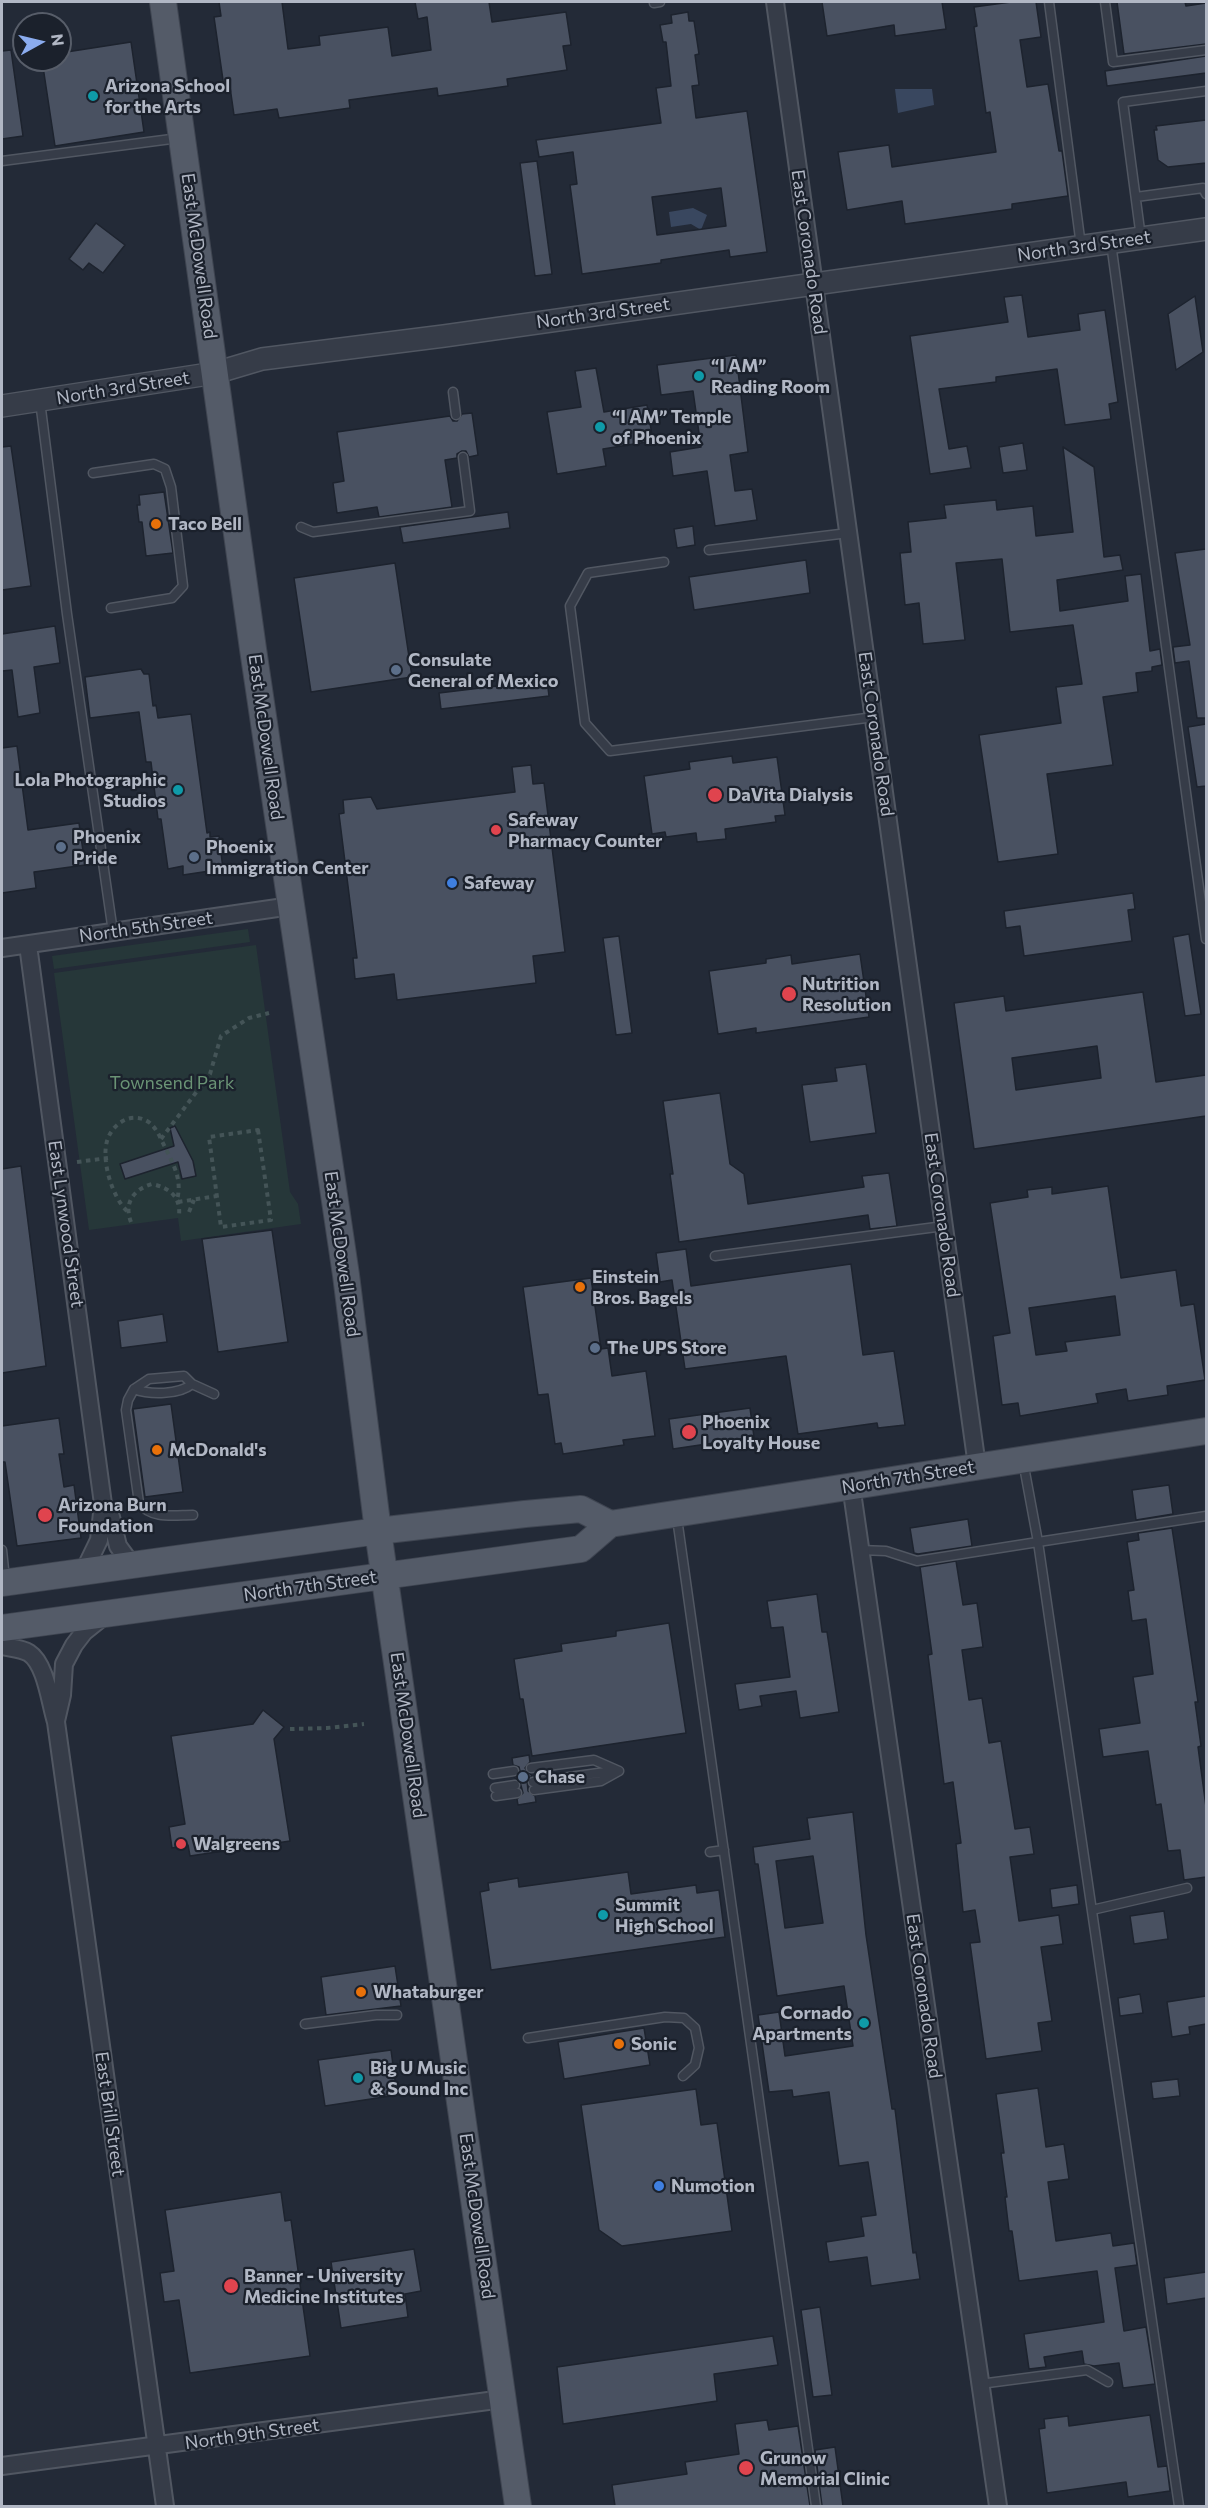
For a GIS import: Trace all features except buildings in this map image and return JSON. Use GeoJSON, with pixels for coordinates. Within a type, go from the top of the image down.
{"type":"FeatureCollection","features":[{"type":"Feature","properties":{"kind":"main road","name":"East McDowell Road"},"geometry":{"type":"LineString","coordinates":[[163,2],[291,906],[346,1275],[378,1531],[518,2506]]}},
{"type":"Feature","properties":{"kind":"main road","name":"North 7th Street"},"geometry":{"type":"LineString","coordinates":[[2,1628],[581,1549],[610,1524],[850,1485],[1206,1432]]}},
{"type":"Feature","properties":{"kind":"main road"},"geometry":{"type":"LineString","coordinates":[[4,1583],[378,1531],[581,1509],[610,1524]]}},
{"type":"Feature","properties":{"kind":"street","name":"East Coronado Road"},"geometry":{"type":"LineString","coordinates":[[775,2],[977,1466]]}},
{"type":"Feature","properties":{"kind":"street","name":"North 3rd Street"},"geometry":{"type":"LineString","coordinates":[[2,406],[215,373],[262,359],[1206,230]]}},
{"type":"Feature","properties":{"kind":"street","name":"North 5th Street"},"geometry":{"type":"LineString","coordinates":[[2,948],[291,906]]}},
{"type":"Feature","properties":{"kind":"street","name":"East Lynwood Street"},"geometry":{"type":"LineString","coordinates":[[28,945],[104,1504],[99,1540],[84,1571]]}},
{"type":"Feature","properties":{"kind":"street","name":"East Coronado Road"},"geometry":{"type":"LineString","coordinates":[[850,1485],[998,2506]]}},
{"type":"Feature","properties":{"kind":"street","name":"East Lynwood Street"},"geometry":{"type":"LineString","coordinates":[[104,1504],[111,1517],[118,1546],[132,1565]]}},
{"type":"Feature","properties":{"kind":"street","name":"East Brill Street"},"geometry":{"type":"LineString","coordinates":[[56,1722],[62,1695],[62,1673],[69,1652],[84,1632],[108,1613]]}},
{"type":"Feature","properties":{"kind":"street","name":"East Brill Street"},"geometry":{"type":"LineString","coordinates":[[2,1646],[22,1650],[38,1662],[43,1672],[56,1722],[165,2506]]}},
{"type":"Feature","properties":{"kind":"street","name":"North 9th Street"},"geometry":{"type":"LineString","coordinates":[[2,2466],[503,2399]]}},
{"type":"Feature","properties":{"kind":"lane"},"geometry":{"type":"LineString","coordinates":[[1049,2],[1081,247]]}},
{"type":"Feature","properties":{"kind":"lane"},"geometry":{"type":"LineString","coordinates":[[1105,2],[1113,62],[1206,50]]}},
{"type":"Feature","properties":{"kind":"lane"},"geometry":{"type":"LineString","coordinates":[[1141,238],[1123,102],[1206,91]]}},
{"type":"Feature","properties":{"kind":"lane"},"geometry":{"type":"LineString","coordinates":[[2,161],[182,138]]}},
{"type":"Feature","properties":{"kind":"lane"},"geometry":{"type":"LineString","coordinates":[[1136,197],[1203,188],[1206,194]]}},
{"type":"Feature","properties":{"kind":"lane"},"geometry":{"type":"LineString","coordinates":[[1111,243],[1206,939]]}},
{"type":"Feature","properties":{"kind":"lane"},"geometry":{"type":"LineString","coordinates":[[453,392],[456,415]]}},
{"type":"Feature","properties":{"kind":"lane"},"geometry":{"type":"LineString","coordinates":[[40,400],[67,614],[113,932]]}},
{"type":"Feature","properties":{"kind":"lane"},"geometry":{"type":"LineString","coordinates":[[301,527],[313,532],[470,511],[463,458]]}},
{"type":"Feature","properties":{"kind":"lane"},"geometry":{"type":"LineString","coordinates":[[93,473],[154,464],[165,469],[171,487],[183,586],[172,598],[111,608]]}},
{"type":"Feature","properties":{"kind":"lane"},"geometry":{"type":"LineString","coordinates":[[710,550],[848,533]]}},
{"type":"Feature","properties":{"kind":"lane"},"geometry":{"type":"LineString","coordinates":[[664,562],[588,573],[570,606],[585,723],[610,751],[874,717]]}},
{"type":"Feature","properties":{"kind":"lane"},"geometry":{"type":"LineString","coordinates":[[715,1256],[944,1226]]}},
{"type":"Feature","properties":{"kind":"lane"},"geometry":{"type":"LineString","coordinates":[[194,1515],[155,1514],[144,1509],[139,1503],[126,1410],[134,1389],[149,1379],[184,1376],[192,1384],[214,1394]]}},
{"type":"Feature","properties":{"kind":"lane"},"geometry":{"type":"LineString","coordinates":[[134,1389],[145,1394],[185,1390],[192,1384]]}},
{"type":"Feature","properties":{"kind":"lane"},"geometry":{"type":"LineString","coordinates":[[1022,1459],[1038,1542],[1179,2506]]}},
{"type":"Feature","properties":{"kind":"lane"},"geometry":{"type":"LineString","coordinates":[[676,1513],[816,2506]]}},
{"type":"Feature","properties":{"kind":"lane"},"geometry":{"type":"LineString","coordinates":[[860,1550],[886,1551],[917,1561],[1206,1516]]}},
{"type":"Feature","properties":{"kind":"lane"},"geometry":{"type":"LineString","coordinates":[[2,1550],[4,1583]]}},
{"type":"Feature","properties":{"kind":"lane"},"geometry":{"type":"LineString","coordinates":[[531,1768],[594,1760],[619,1771],[534,1786]]}},
{"type":"Feature","properties":{"kind":"lane"},"geometry":{"type":"LineString","coordinates":[[493,1774],[514,1772]]}},
{"type":"Feature","properties":{"kind":"lane"},"geometry":{"type":"LineString","coordinates":[[496,1792],[516,1789]]}},
{"type":"Feature","properties":{"kind":"lane"},"geometry":{"type":"LineString","coordinates":[[710,1852],[724,1850]]}},
{"type":"Feature","properties":{"kind":"lane"},"geometry":{"type":"LineString","coordinates":[[1092,1910],[1187,1888]]}},
{"type":"Feature","properties":{"kind":"lane"},"geometry":{"type":"LineString","coordinates":[[305,2024],[376,2014],[397,2015]]}},
{"type":"Feature","properties":{"kind":"lane"},"geometry":{"type":"LineString","coordinates":[[528,2038],[665,2017],[684,2018],[695,2028],[699,2048],[695,2066],[683,2076]]}},
{"type":"Feature","properties":{"kind":"lane"},"geometry":{"type":"LineString","coordinates":[[980,2384],[1087,2370],[1108,2382]]}},
{"type":"Feature","properties":{"kind":"path"},"geometry":{"type":"LineString","coordinates":[[161,1139],[210,1074],[221,1036],[249,1018],[269,1013]]}},
{"type":"Feature","properties":{"kind":"path"},"geometry":{"type":"LineString","coordinates":[[131,1222],[127,1211],[118,1203],[112,1188],[108,1139],[114,1128],[124,1119],[132,1117],[149,1123],[161,1139],[178,1176],[179,1216]]}},
{"type":"Feature","properties":{"kind":"path"},"geometry":{"type":"LineString","coordinates":[[258,1130],[271,1220],[222,1227],[217,1196],[209,1137],[258,1130]]}},
{"type":"Feature","properties":{"kind":"path"},"geometry":{"type":"LineString","coordinates":[[77,1162],[108,1158]]}},
{"type":"Feature","properties":{"kind":"path"},"geometry":{"type":"LineString","coordinates":[[127,1211],[134,1194],[152,1184],[169,1190],[177,1201]]}},
{"type":"Feature","properties":{"kind":"path"},"geometry":{"type":"LineString","coordinates":[[177,1201],[217,1196]]}},
{"type":"Feature","properties":{"kind":"path"},"geometry":{"type":"LineString","coordinates":[[189,1212],[194,1200]]}},
{"type":"Feature","properties":{"kind":"path"},"geometry":{"type":"LineString","coordinates":[[290,1729],[364,1724]]}},
{"type":"Feature","properties":{"kind":"green space"},"geometry":{"type":"Polygon","coordinates":[[[248,929],[250,942],[54,969],[52,956],[248,929]]]}},
{"type":"Feature","properties":{"kind":"green space","name":"Townsend Park"},"geometry":{"type":"Polygon","coordinates":[[[256,945],[290,1192],[298,1204],[301,1224],[181,1241],[178,1218],[89,1230],[54,973],[256,945]]]}},
{"type":"Feature","properties":{"kind":"water"},"geometry":{"type":"Polygon","coordinates":[[[895,89],[932,89],[934,105],[898,113],[895,89]]]}},
{"type":"Feature","properties":{"kind":"water"},"geometry":{"type":"Polygon","coordinates":[[[693,208],[707,215],[701,230],[691,224],[671,227],[669,212],[693,208]]]}},
{"type":"Feature","properties":{"kind":"place","name":"Arizona School for the Arts"},"geometry":{"type":"Point","coordinates":[93,96]}},
{"type":"Feature","properties":{"kind":"place","name":"“I AM” Reading Room"},"geometry":{"type":"Point","coordinates":[699,376]}},
{"type":"Feature","properties":{"kind":"place","name":"“I AM” Temple of Phoenix"},"geometry":{"type":"Point","coordinates":[600,427]}},
{"type":"Feature","properties":{"kind":"place","name":"Taco Bell"},"geometry":{"type":"Point","coordinates":[156,524]}},
{"type":"Feature","properties":{"kind":"place","name":"Consulate General of Mexico"},"geometry":{"type":"Point","coordinates":[396,670]}},
{"type":"Feature","properties":{"kind":"place","name":"Lola Photographic Studios"},"geometry":{"type":"Point","coordinates":[178,790]}},
{"type":"Feature","properties":{"kind":"place","name":"DaVita Dialysis"},"geometry":{"type":"Point","coordinates":[715,795]}},
{"type":"Feature","properties":{"kind":"place","name":"Safeway Pharmacy Counter"},"geometry":{"type":"Point","coordinates":[496,830]}},
{"type":"Feature","properties":{"kind":"place","name":"Phoenix Pride"},"geometry":{"type":"Point","coordinates":[61,847]}},
{"type":"Feature","properties":{"kind":"place","name":"Phoenix Immigration Center"},"geometry":{"type":"Point","coordinates":[194,857]}},
{"type":"Feature","properties":{"kind":"place","name":"Safeway"},"geometry":{"type":"Point","coordinates":[452,883]}},
{"type":"Feature","properties":{"kind":"place","name":"Nutrition Resolution"},"geometry":{"type":"Point","coordinates":[789,994]}},
{"type":"Feature","properties":{"kind":"place","name":"Einstein Bros. Bagels"},"geometry":{"type":"Point","coordinates":[580,1287]}},
{"type":"Feature","properties":{"kind":"place","name":"The UPS Store"},"geometry":{"type":"Point","coordinates":[595,1348]}},
{"type":"Feature","properties":{"kind":"place","name":"Phoenix Loyalty House"},"geometry":{"type":"Point","coordinates":[689,1432]}},
{"type":"Feature","properties":{"kind":"place","name":"McDonald's"},"geometry":{"type":"Point","coordinates":[157,1450]}},
{"type":"Feature","properties":{"kind":"place","name":"Arizona Burn Foundation"},"geometry":{"type":"Point","coordinates":[45,1515]}},
{"type":"Feature","properties":{"kind":"place","name":"Chase"},"geometry":{"type":"Point","coordinates":[523,1777]}},
{"type":"Feature","properties":{"kind":"place","name":"Walgreens"},"geometry":{"type":"Point","coordinates":[181,1844]}},
{"type":"Feature","properties":{"kind":"place","name":"Summit High School"},"geometry":{"type":"Point","coordinates":[603,1915]}},
{"type":"Feature","properties":{"kind":"place","name":"Whataburger"},"geometry":{"type":"Point","coordinates":[361,1992]}},
{"type":"Feature","properties":{"kind":"place","name":"Cornado Apartments"},"geometry":{"type":"Point","coordinates":[864,2023]}},
{"type":"Feature","properties":{"kind":"place","name":"Sonic"},"geometry":{"type":"Point","coordinates":[619,2044]}},
{"type":"Feature","properties":{"kind":"place","name":"Big U Music & Sound Inc"},"geometry":{"type":"Point","coordinates":[358,2078]}},
{"type":"Feature","properties":{"kind":"place","name":"Numotion"},"geometry":{"type":"Point","coordinates":[659,2186]}},
{"type":"Feature","properties":{"kind":"place","name":"Banner - University Medicine Institutes"},"geometry":{"type":"Point","coordinates":[231,2286]}},
{"type":"Feature","properties":{"kind":"place","name":"Grunow Memorial Clinic"},"geometry":{"type":"Point","coordinates":[746,2468]}}]}
